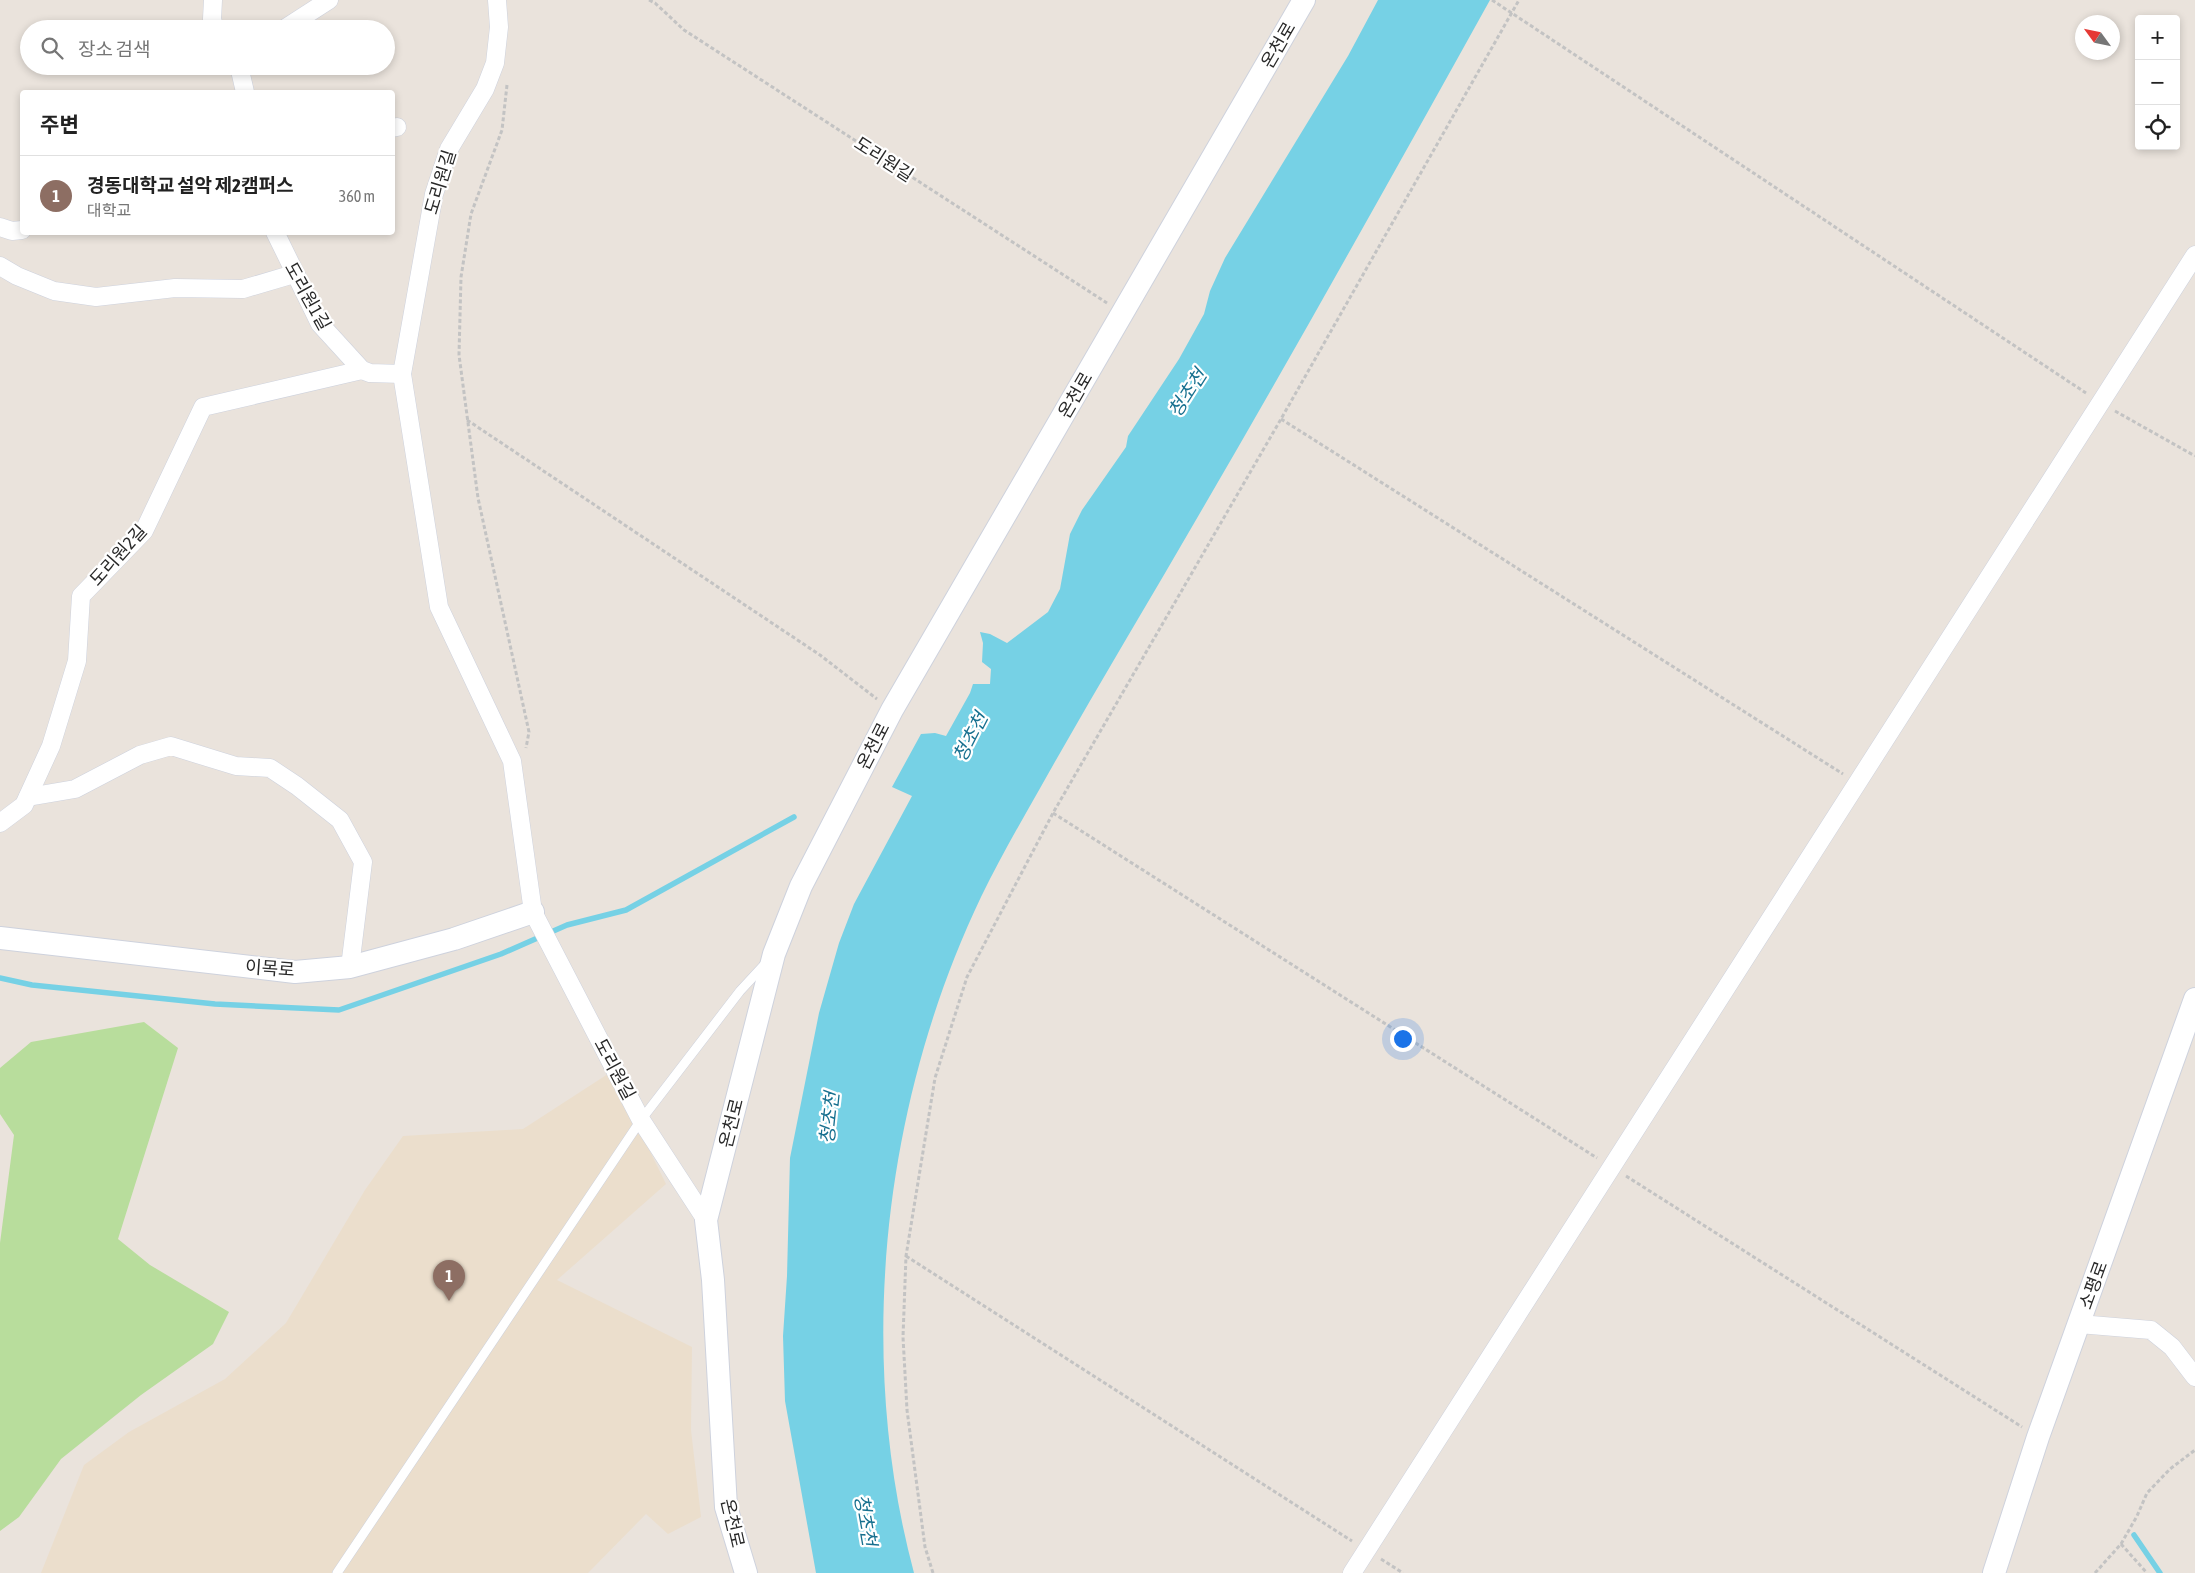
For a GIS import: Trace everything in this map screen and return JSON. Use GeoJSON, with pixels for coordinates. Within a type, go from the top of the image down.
{"type":"FeatureCollection","features":[{"type":"Feature","properties":{"kind":"street"},"geometry":{"type":"LineString","coordinates":[[212,20],[213,0]]}},
{"type":"Feature","properties":{"kind":"street"},"geometry":{"type":"LineString","coordinates":[[298,20],[329,0]]}},
{"type":"Feature","properties":{"kind":"street","name":"도리원길"},"geometry":{"type":"LineString","coordinates":[[497,0],[499,27],[495,63],[485,89],[449,149],[434,194],[402,374],[440,607],[512,761],[533,912],[641,1120],[706,1220]]}},
{"type":"Feature","properties":{"kind":"street","name":"온천로"},"geometry":{"type":"LineString","coordinates":[[746,1573],[726,1507],[713,1280],[706,1220],[774,954],[801,886],[892,710],[1304,0]]}},
{"type":"Feature","properties":{"kind":"street"},"geometry":{"type":"LineString","coordinates":[[241,75],[245,90]]}},
{"type":"Feature","properties":{"kind":"street"},"geometry":{"type":"LineString","coordinates":[[0,227],[12,231],[20,230]]}},
{"type":"Feature","properties":{"kind":"street","name":"도리원1길"},"geometry":{"type":"LineString","coordinates":[[276,235],[320,324],[362,370]]}},
{"type":"Feature","properties":{"kind":"street"},"geometry":{"type":"LineString","coordinates":[[1352,1573],[2195,256]]}},
{"type":"Feature","properties":{"kind":"street"},"geometry":{"type":"LineString","coordinates":[[0,266],[17,276],[54,292],[96,297],[175,288],[244,289],[294,274]]}},
{"type":"Feature","properties":{"kind":"street"},"geometry":{"type":"LineString","coordinates":[[362,370],[370,373],[402,374]]}},
{"type":"Feature","properties":{"kind":"street","name":"도리원2길"},"geometry":{"type":"LineString","coordinates":[[0,823],[24,805],[51,746],[77,661],[81,596],[144,531],[204,407],[362,370]]}},
{"type":"Feature","properties":{"kind":"street"},"geometry":{"type":"LineString","coordinates":[[28,797],[75,789],[140,755],[171,746],[236,766],[270,768],[297,786],[340,820],[364,862],[350,967]]}},
{"type":"Feature","properties":{"kind":"street","name":"이목로"},"geometry":{"type":"LineString","coordinates":[[0,938],[295,972],[350,967],[454,939],[533,912]]}},
{"type":"Feature","properties":{"kind":"street","name":"소평로"},"geometry":{"type":"LineString","coordinates":[[1994,1573],[2038,1437],[2195,999]]}},
{"type":"Feature","properties":{"kind":"street"},"geometry":{"type":"LineString","coordinates":[[2079,1324],[2151,1330],[2172,1347],[2195,1378]]}},
{"type":"Feature","properties":{"kind":"lane"},"geometry":{"type":"LineString","coordinates":[[336,1573],[641,1120],[740,991],[774,954]]}},
{"type":"Feature","properties":{"kind":"path","name":"도리원길"},"geometry":{"type":"LineString","coordinates":[[649,0],[655,3],[684,30],[1123,313]]}},
{"type":"Feature","properties":{"kind":"path"},"geometry":{"type":"LineString","coordinates":[[1492,0],[2101,403],[2195,456]]}},
{"type":"Feature","properties":{"kind":"path"},"geometry":{"type":"LineString","coordinates":[[933,1573],[925,1547],[907,1410],[903,1337],[906,1256],[936,1078],[967,977],[1053,813],[1281,420],[1519,0]]}},
{"type":"Feature","properties":{"kind":"path"},"geometry":{"type":"LineString","coordinates":[[507,84],[502,130],[471,214],[461,277],[459,355],[478,498],[529,732],[526,748],[512,761]]}},
{"type":"Feature","properties":{"kind":"path"},"geometry":{"type":"LineString","coordinates":[[467,420],[820,655],[892,710]]}},
{"type":"Feature","properties":{"kind":"path"},"geometry":{"type":"LineString","coordinates":[[1281,420],[1857,783]]}},
{"type":"Feature","properties":{"kind":"path"},"geometry":{"type":"LineString","coordinates":[[1053,813],[2038,1437]]}},
{"type":"Feature","properties":{"kind":"path"},"geometry":{"type":"LineString","coordinates":[[906,1256],[1403,1573]]}},
{"type":"Feature","properties":{"kind":"path"},"geometry":{"type":"LineString","coordinates":[[2095,1573],[2121,1544],[2137,1516],[2147,1493],[2170,1470],[2195,1450]]}},
{"type":"Feature","properties":{"kind":"path"},"geometry":{"type":"LineString","coordinates":[[2121,1544],[2146,1573]]}},
{"type":"Feature","properties":{"kind":"shaded area"},"geometry":{"type":"Polygon","coordinates":[[[611,1072],[666,1184],[557,1280],[692,1347],[691,1430],[701,1517],[668,1534],[646,1514],[588,1573],[41,1573],[84,1465],[129,1432],[225,1379],[286,1323],[365,1190],[403,1136],[523,1129],[611,1072]]]}},
{"type":"Feature","properties":{"kind":"green space"},"geometry":{"type":"Polygon","coordinates":[[[144,1022],[178,1048],[118,1239],[150,1265],[229,1312],[213,1344],[141,1395],[61,1459],[19,1517],[0,1531],[0,1243],[14,1135],[0,1114],[0,1068],[31,1042],[144,1022]]]}},
{"type":"Feature","properties":{"kind":"water","name":"청초천"},"geometry":{"type":"Polygon","coordinates":[[[1378,0],[1490,0],[1274,385],[1062,749],[1011,839],[981,897],[948,976],[921,1058],[901,1143],[889,1229],[883,1316],[886,1403],[896,1489],[914,1573],[816,1573],[785,1401],[783,1336],[787,1276],[790,1158],[819,1013],[839,943],[854,904],[912,796],[892,787],[921,734],[935,733],[946,736],[973,684],[990,684],[991,669],[982,662],[983,643],[980,632],[990,634],[1007,643],[1048,612],[1060,589],[1070,534],[1082,510],[1126,447],[1128,436],[1179,359],[1204,314],[1210,291],[1225,258],[1348,56],[1378,0]]]}},
{"type":"Feature","properties":{"kind":"waterway"},"geometry":{"type":"LineString","coordinates":[[0,978],[32,985],[215,1004],[339,1010],[501,954],[567,925],[626,910],[794,817]]}},
{"type":"Feature","properties":{"kind":"waterway"},"geometry":{"type":"LineString","coordinates":[[2134,1535],[2160,1573]]}},
{"type":"Feature","properties":{"kind":"place","name":"경동대학교 설악 제2캠퍼스"},"geometry":{"type":"Point","coordinates":[449,1301]}}]}
